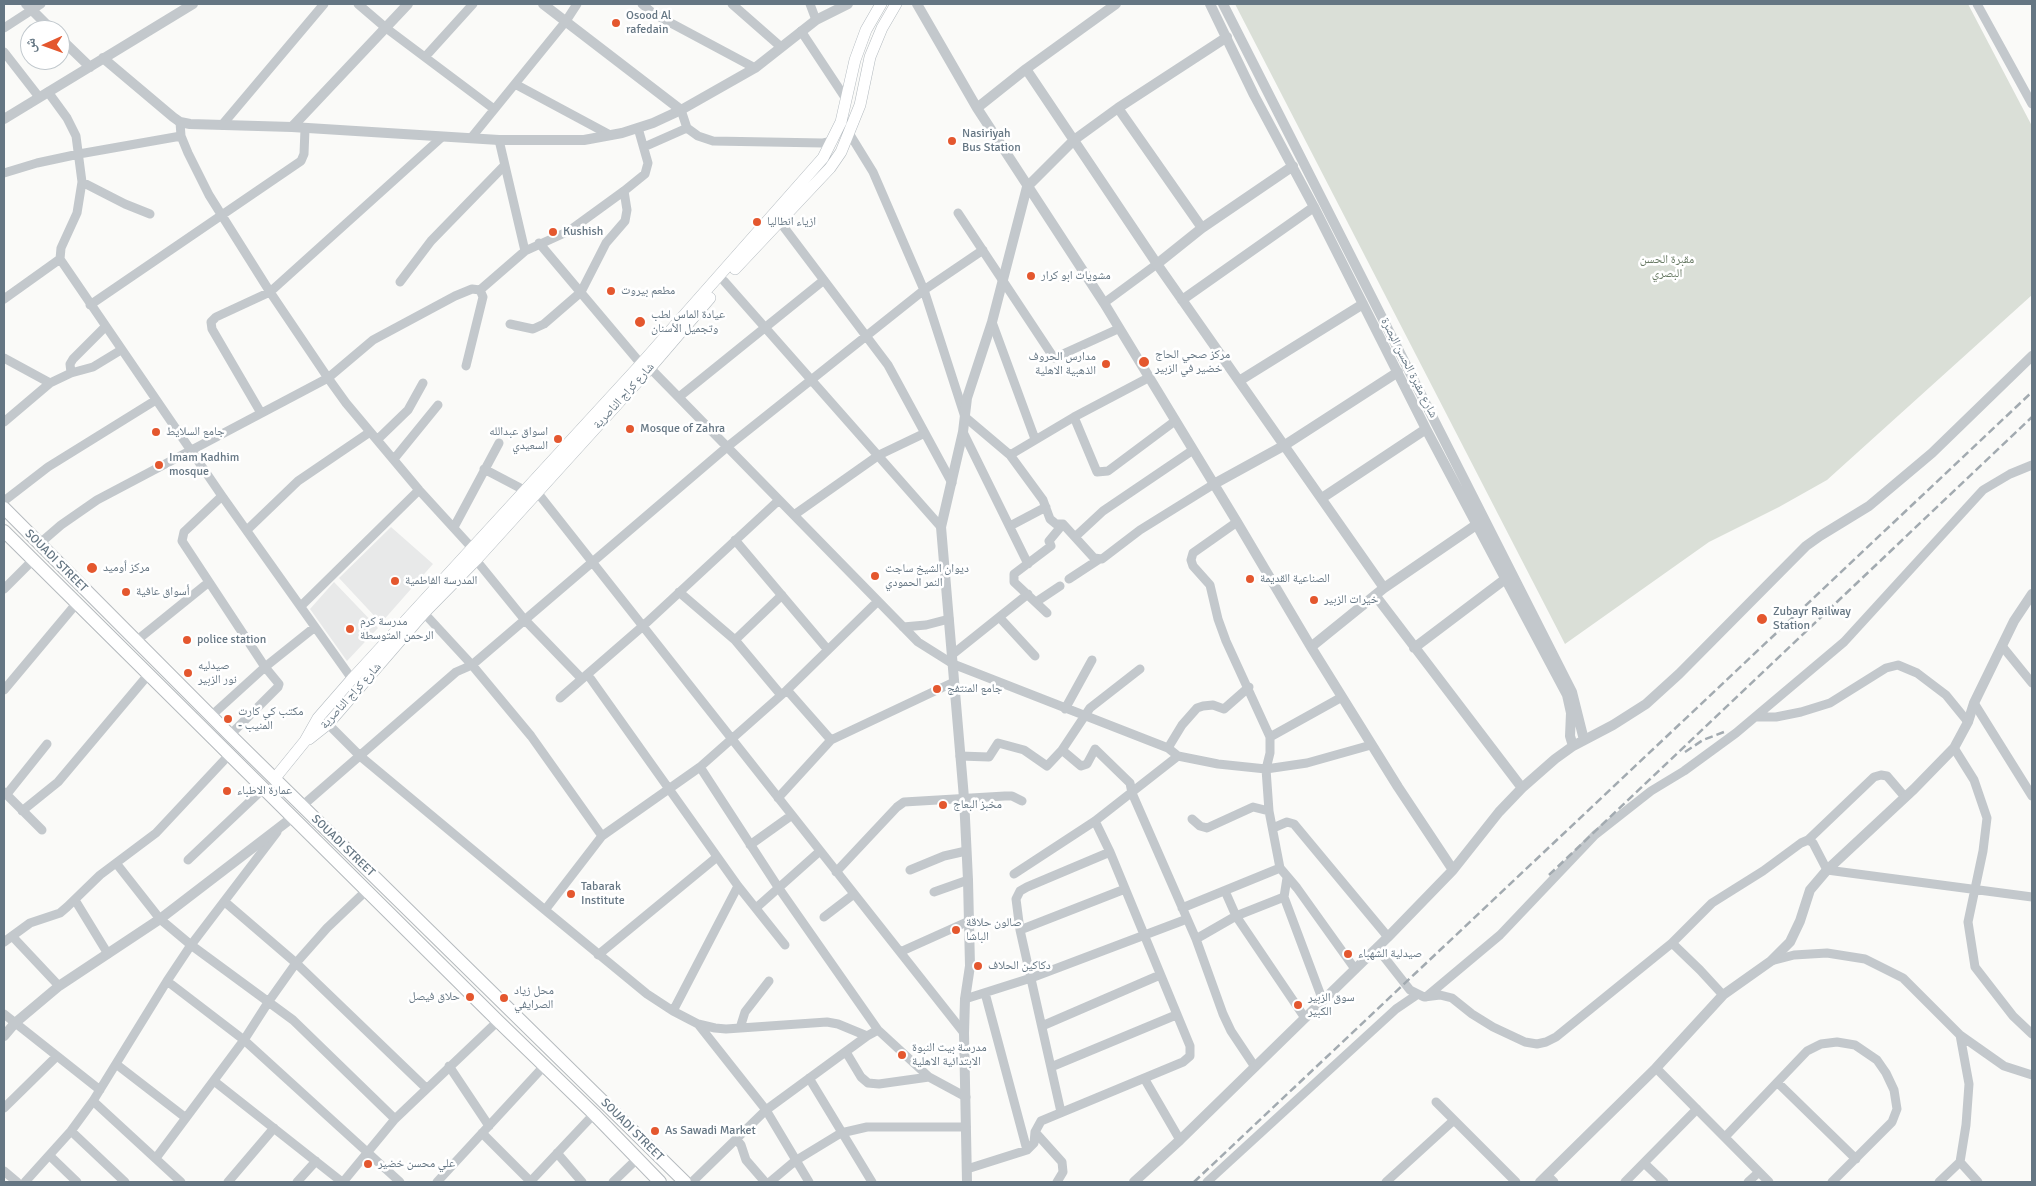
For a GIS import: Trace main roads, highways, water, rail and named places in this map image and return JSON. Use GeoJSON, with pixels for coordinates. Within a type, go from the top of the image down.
{"type":"FeatureCollection","features":[{"type":"Feature","properties":{"kind":"main road","name":"شارع كراج الناصرية"},"geometry":{"type":"LineString","coordinates":[[305,741],[328,724],[424,613],[476,560],[537,492],[823,158],[841,122],[855,60],[863,38],[881,4]]}},
{"type":"Feature","properties":{"kind":"main road","name":"شارع كراج الناصرية"},"geometry":{"type":"LineString","coordinates":[[305,741],[318,718],[352,679],[524,490],[645,366],[830,168],[841,152],[849,133],[860,105],[870,57],[896,4]]}},
{"type":"Feature","properties":{"kind":"main road","name":"SOUADI STREET"},"geometry":{"type":"LineString","coordinates":[[4,508],[230,735],[685,1182]]}},
{"type":"Feature","properties":{"kind":"main road","name":"SOUADI STREET"},"geometry":{"type":"LineString","coordinates":[[4,531],[32,561],[367,890],[498,1022],[545,1065],[660,1182]]}},
{"type":"Feature","properties":{"kind":"main road"},"geometry":{"type":"LineString","coordinates":[[112,640],[123,628]]}},
{"type":"Feature","properties":{"kind":"main road"},"geometry":{"type":"LineString","coordinates":[[171,698],[182,687]]}},
{"type":"Feature","properties":{"kind":"main road"},"geometry":{"type":"LineString","coordinates":[[274,778],[305,741]]}},
{"type":"Feature","properties":{"kind":"main road"},"geometry":{"type":"LineString","coordinates":[[621,1143],[634,1132]]}},
{"type":"Feature","properties":{"kind":"railway"},"geometry":{"type":"LineString","coordinates":[[1194,1182],[2032,392]]}},
{"type":"Feature","properties":{"kind":"railway"},"geometry":{"type":"LineString","coordinates":[[1549,875],[2032,417]]}},
{"type":"Feature","properties":{"kind":"railway"},"geometry":{"type":"LineString","coordinates":[[1685,752],[1703,740],[1724,732]]}},
{"type":"Feature","properties":{"kind":"place","name":"Osood Al rafedain"},"geometry":{"type":"Point","coordinates":[616,23]}},
{"type":"Feature","properties":{"kind":"place","name":"Nasiriyah Bus Station"},"geometry":{"type":"Point","coordinates":[952,141]}},
{"type":"Feature","properties":{"kind":"place","name":"ازياء انطاليا"},"geometry":{"type":"Point","coordinates":[757,222]}},
{"type":"Feature","properties":{"kind":"place","name":"Kushish"},"geometry":{"type":"Point","coordinates":[553,232]}},
{"type":"Feature","properties":{"kind":"place","name":"مشويات ابو كرار"},"geometry":{"type":"Point","coordinates":[1031,276]}},
{"type":"Feature","properties":{"kind":"place","name":"مطعم بيروت"},"geometry":{"type":"Point","coordinates":[611,291]}},
{"type":"Feature","properties":{"kind":"place","name":"عيادة الماس لطب وتجميل الأسنان"},"geometry":{"type":"Point","coordinates":[640,322]}},
{"type":"Feature","properties":{"kind":"place","name":"مركز صحي الحاج خضير في الزبير"},"geometry":{"type":"Point","coordinates":[1144,362]}},
{"type":"Feature","properties":{"kind":"place","name":"مدارس الحروف الذهبية الاهلية"},"geometry":{"type":"Point","coordinates":[1106,364]}},
{"type":"Feature","properties":{"kind":"place","name":"Mosque of Zahra"},"geometry":{"type":"Point","coordinates":[630,429]}},
{"type":"Feature","properties":{"kind":"place","name":"جامع السلايط"},"geometry":{"type":"Point","coordinates":[156,432]}},
{"type":"Feature","properties":{"kind":"place","name":"اسواق عبدالله السعيدي"},"geometry":{"type":"Point","coordinates":[558,439]}},
{"type":"Feature","properties":{"kind":"place","name":"Imam Kadhim mosque"},"geometry":{"type":"Point","coordinates":[159,465]}},
{"type":"Feature","properties":{"kind":"place","name":"مركز أوميد"},"geometry":{"type":"Point","coordinates":[92,568]}},
{"type":"Feature","properties":{"kind":"place","name":"ديوان الشيخ ساجت النمر الحمودي"},"geometry":{"type":"Point","coordinates":[875,576]}},
{"type":"Feature","properties":{"kind":"place","name":"الصناعية القديمة"},"geometry":{"type":"Point","coordinates":[1250,579]}},
{"type":"Feature","properties":{"kind":"place","name":"المدرسة الفاطمية"},"geometry":{"type":"Point","coordinates":[395,581]}},
{"type":"Feature","properties":{"kind":"place","name":"أسواق عافية"},"geometry":{"type":"Point","coordinates":[126,592]}},
{"type":"Feature","properties":{"kind":"place","name":"خيرات الزبير"},"geometry":{"type":"Point","coordinates":[1314,600]}},
{"type":"Feature","properties":{"kind":"place","name":"Zubayr Railway Station"},"geometry":{"type":"Point","coordinates":[1762,619]}},
{"type":"Feature","properties":{"kind":"place","name":"مدرسة كرم الرحمن المتوسطة"},"geometry":{"type":"Point","coordinates":[350,629]}},
{"type":"Feature","properties":{"kind":"place","name":"police station"},"geometry":{"type":"Point","coordinates":[187,640]}},
{"type":"Feature","properties":{"kind":"place","name":"صيدليه نور الزبير"},"geometry":{"type":"Point","coordinates":[188,673]}},
{"type":"Feature","properties":{"kind":"place","name":"جامع المنتفج"},"geometry":{"type":"Point","coordinates":[937,689]}},
{"type":"Feature","properties":{"kind":"place","name":"مكتب كي كارت - المنيب"},"geometry":{"type":"Point","coordinates":[228,719]}},
{"type":"Feature","properties":{"kind":"place","name":"عمارة الاطباء"},"geometry":{"type":"Point","coordinates":[227,791]}},
{"type":"Feature","properties":{"kind":"place","name":"مخبز البعاج"},"geometry":{"type":"Point","coordinates":[943,805]}},
{"type":"Feature","properties":{"kind":"place","name":"Tabarak Institute"},"geometry":{"type":"Point","coordinates":[571,894]}},
{"type":"Feature","properties":{"kind":"place","name":"صالون حلاقة الباشا"},"geometry":{"type":"Point","coordinates":[956,930]}},
{"type":"Feature","properties":{"kind":"place","name":"صيدلية الشهباء"},"geometry":{"type":"Point","coordinates":[1348,954]}},
{"type":"Feature","properties":{"kind":"place","name":"دكاكين الحلاف"},"geometry":{"type":"Point","coordinates":[978,966]}},
{"type":"Feature","properties":{"kind":"place","name":"حلاق فيصل"},"geometry":{"type":"Point","coordinates":[470,997]}},
{"type":"Feature","properties":{"kind":"place","name":"محل زياد الصرايفي"},"geometry":{"type":"Point","coordinates":[504,998]}},
{"type":"Feature","properties":{"kind":"place","name":"سوق الزبير الكبير"},"geometry":{"type":"Point","coordinates":[1298,1005]}},
{"type":"Feature","properties":{"kind":"place","name":"مدرسة بيت النبوة الابتدائية الاهلية"},"geometry":{"type":"Point","coordinates":[902,1055]}},
{"type":"Feature","properties":{"kind":"place","name":"As Sawadi Market"},"geometry":{"type":"Point","coordinates":[655,1131]}},
{"type":"Feature","properties":{"kind":"place","name":"علي محسن خضير"},"geometry":{"type":"Point","coordinates":[368,1164]}},
{"type":"Feature","properties":{"kind":"park label","name":"مقبرة الحسن البصري"},"geometry":{"type":"Point","coordinates":[1667,267]}}]}
